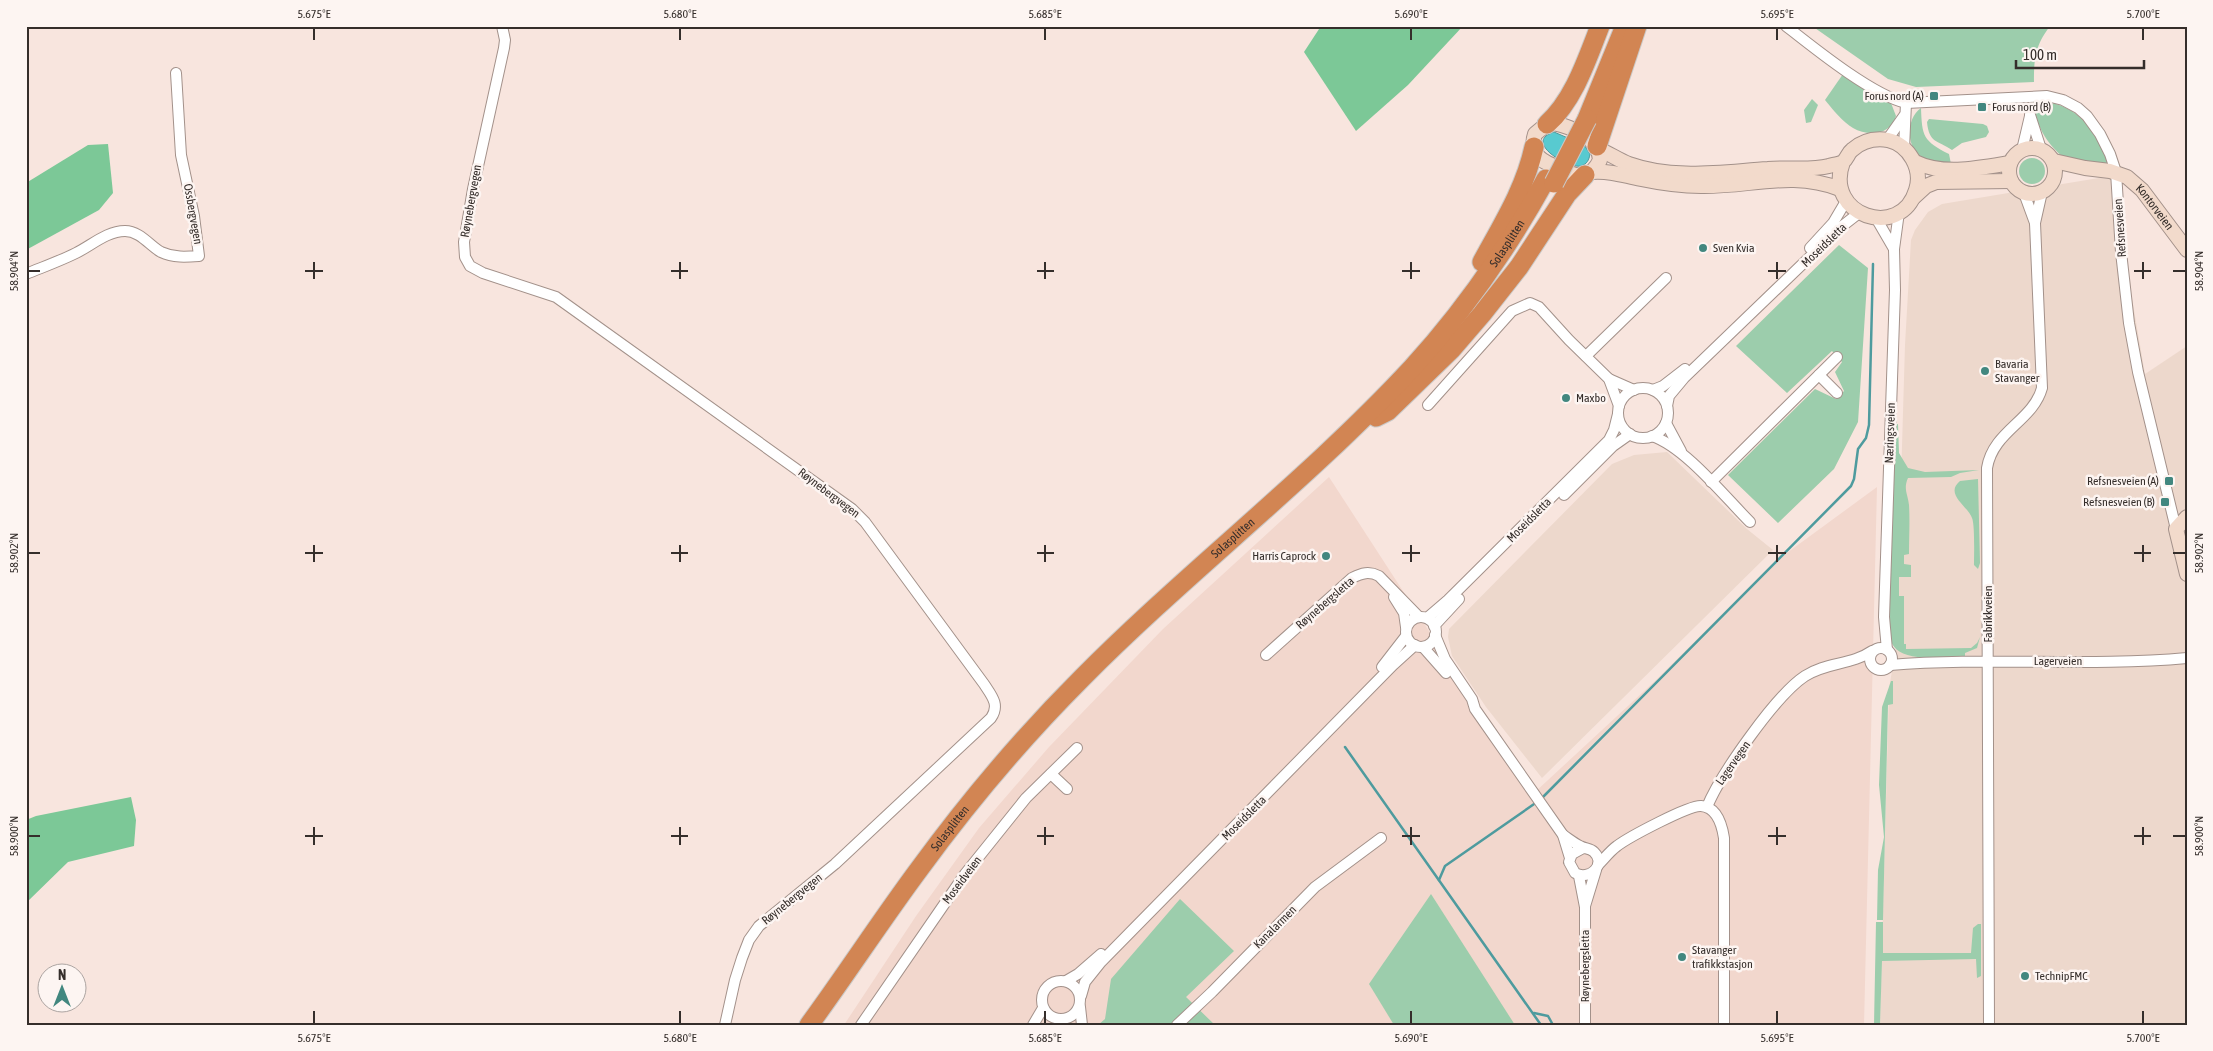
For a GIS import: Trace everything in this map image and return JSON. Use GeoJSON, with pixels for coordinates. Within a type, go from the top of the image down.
{"type":"FeatureCollection","features":[{"type":"Feature","properties":{"kind":"highway"},"geometry":{"type":"LineString","coordinates":[[1546,124],[1555,116],[1566,101],[1600,26]]}},
{"type":"Feature","properties":{"kind":"highway","name":"Solasplitten"},"geometry":{"type":"LineString","coordinates":[[1583,118],[1615,26]]}},
{"type":"Feature","properties":{"kind":"highway","name":"Solasplitten"},"geometry":{"type":"LineString","coordinates":[[821,1025],[956,836],[1006,774],[1053,722],[1127,648],[1376,417],[1426,365],[1474,307],[1508,259],[1550,181],[1583,118],[1625,26]]}},
{"type":"Feature","properties":{"kind":"highway"},"geometry":{"type":"LineString","coordinates":[[1597,147],[1637,26]]}},
{"type":"Feature","properties":{"kind":"highway"},"geometry":{"type":"LineString","coordinates":[[1412,368],[1417,355],[1445,322],[1476,272],[1515,200],[1527,173],[1534,147]]}},
{"type":"Feature","properties":{"kind":"highway"},"geometry":{"type":"LineString","coordinates":[[1376,417],[1388,411],[1450,350],[1500,291],[1552,220],[1567,194],[1589,174]]}},
{"type":"Feature","properties":{"kind":"highway","name":"Solasplitten"},"geometry":{"type":"LineString","coordinates":[[808,1025],[954,823],[1046,716],[1121,641],[1344,436],[1412,368],[1462,307],[1550,181]]}},
{"type":"Feature","properties":{"kind":"street","name":"Røynebergvegen"},"geometry":{"type":"LineString","coordinates":[[502,26],[505,40],[504,48],[478,161],[464,242],[465,257],[470,266],[503,281],[556,297],[852,509],[865,522],[984,684],[995,703],[995,712],[991,718],[963,745],[835,864],[759,926],[749,940],[734,980],[725,1025]]}},
{"type":"Feature","properties":{"kind":"street"},"geometry":{"type":"LineString","coordinates":[[1786,26],[1881,93],[1906,103],[1904,149]]}},
{"type":"Feature","properties":{"kind":"street","name":"Ossbergvegen"},"geometry":{"type":"LineString","coordinates":[[26,274],[77,252],[110,234],[126,230],[147,240],[160,251],[171,256],[199,256],[195,223],[181,155],[176,73]]}},
{"type":"Feature","properties":{"kind":"street","name":"Refsnesveien"},"geometry":{"type":"LineString","coordinates":[[1906,103],[2037,96],[2063,100],[2078,108],[2094,125],[2106,145],[2116,172],[2121,260],[2129,323],[2138,372],[2176,529]]}},
{"type":"Feature","properties":{"kind":"street"},"geometry":{"type":"LineString","coordinates":[[1887,140],[1904,116]]}},
{"type":"Feature","properties":{"kind":"street"},"geometry":{"type":"LineString","coordinates":[[2022,150],[2030,116],[2040,149]]}},
{"type":"Feature","properties":{"kind":"street"},"geometry":{"type":"LineString","coordinates":[[1843,162],[1827,167],[1767,169],[1720,174],[1680,174],[1629,164],[1597,147],[1587,137],[1562,125],[1546,124],[1535,134],[1534,147],[1543,161],[1571,174],[1616,172],[1656,182],[1701,186],[1783,179],[1808,180],[1843,195],[1859,213],[1876,218],[1884,218],[1899,212],[1926,186],[1936,182],[2011,181]]}},
{"type":"Feature","properties":{"kind":"street"},"geometry":{"type":"LineString","coordinates":[[1843,195],[1839,175],[1843,162],[1852,150],[1859,145],[1873,140],[1887,140],[1904,149],[1915,162],[1936,170],[1986,167],[2010,163]]}},
{"type":"Feature","properties":{"kind":"street"},"geometry":{"type":"LineString","coordinates":[[1589,174],[1600,160],[1597,147]]}},
{"type":"Feature","properties":{"kind":"street"},"geometry":{"type":"LineString","coordinates":[[2040,149],[2054,161],[2056,170],[2054,179],[2049,187],[2042,192],[2024,193],[2016,188],[2011,181],[2010,163],[2015,155],[2022,150],[2040,149]]}},
{"type":"Feature","properties":{"kind":"street"},"geometry":{"type":"LineString","coordinates":[[2054,161],[2116,172]]}},
{"type":"Feature","properties":{"kind":"street"},"geometry":{"type":"LineString","coordinates":[[1914,197],[1918,184],[1915,162]]}},
{"type":"Feature","properties":{"kind":"street"},"geometry":{"type":"LineString","coordinates":[[2054,179],[2085,168]]}},
{"type":"Feature","properties":{"kind":"street","name":"Kontorveien"},"geometry":{"type":"LineString","coordinates":[[2116,172],[2132,180],[2142,190],[2187,250]]}},
{"type":"Feature","properties":{"kind":"street"},"geometry":{"type":"LineString","coordinates":[[1552,220],[1570,197],[1588,182],[1608,176],[1630,176]]}},
{"type":"Feature","properties":{"kind":"street","name":"Fabrikkveien"},"geometry":{"type":"LineString","coordinates":[[1990,1025],[1989,460],[1997,443],[2037,401],[2043,381],[2035,223],[2042,192]]}},
{"type":"Feature","properties":{"kind":"street","name":"Fabrikkveien"},"geometry":{"type":"LineString","coordinates":[[2024,193],[2035,223]]}},
{"type":"Feature","properties":{"kind":"street","name":"Moseidsletta"},"geometry":{"type":"LineString","coordinates":[[1653,390],[1663,386],[1680,374],[1790,269],[1833,222],[1843,195]]}},
{"type":"Feature","properties":{"kind":"street","name":"Næringsveien"},"geometry":{"type":"LineString","coordinates":[[1889,652],[1884,617],[1895,290],[1894,249],[1899,212]]}},
{"type":"Feature","properties":{"kind":"street","name":"Moseidsletta"},"geometry":{"type":"LineString","coordinates":[[1667,406],[1669,396],[1684,378],[1841,227],[1859,213]]}},
{"type":"Feature","properties":{"kind":"street","name":"Næringsveien"},"geometry":{"type":"LineString","coordinates":[[1876,218],[1894,249]]}},
{"type":"Feature","properties":{"kind":"street"},"geometry":{"type":"LineString","coordinates":[[1586,356],[1666,278]]}},
{"type":"Feature","properties":{"kind":"street"},"geometry":{"type":"LineString","coordinates":[[1428,405],[1512,311],[1530,303],[1539,307],[1609,379],[1634,390]]}},
{"type":"Feature","properties":{"kind":"street"},"geometry":{"type":"LineString","coordinates":[[1711,482],[1838,357]]}},
{"type":"Feature","properties":{"kind":"street"},"geometry":{"type":"LineString","coordinates":[[1819,375],[1837,393]]}},
{"type":"Feature","properties":{"kind":"street"},"geometry":{"type":"LineString","coordinates":[[1609,379],[1624,429],[1630,434],[1637,437],[1652,436],[1658,433],[1666,423]]}},
{"type":"Feature","properties":{"kind":"street"},"geometry":{"type":"LineString","coordinates":[[1619,410],[1622,399],[1634,390],[1643,388],[1653,390],[1664,399],[1667,406],[1666,423],[1682,454]]}},
{"type":"Feature","properties":{"kind":"street","name":"Moseidsletta"},"geometry":{"type":"LineString","coordinates":[[1080,1001],[1085,982],[1100,962],[1393,665],[1419,646],[1430,644],[1429,624],[1448,600],[1610,440],[1619,410]]}},
{"type":"Feature","properties":{"kind":"street","name":"Moseidsletta"},"geometry":{"type":"LineString","coordinates":[[1429,624],[1453,604],[1613,446],[1630,434]]}},
{"type":"Feature","properties":{"kind":"street"},"geometry":{"type":"LineString","coordinates":[[1652,436],[1662,440],[1682,454],[1750,522]]}},
{"type":"Feature","properties":{"kind":"street"},"geometry":{"type":"LineString","coordinates":[[2187,517],[2176,529],[2187,574]]}},
{"type":"Feature","properties":{"kind":"street"},"geometry":{"type":"LineString","coordinates":[[2182,556],[2187,541]]}},
{"type":"Feature","properties":{"kind":"street","name":"Røynebergsletta"},"geometry":{"type":"LineString","coordinates":[[1266,654],[1352,578],[1360,573],[1373,573],[1388,584],[1429,624],[1440,650],[1472,700],[1475,709]]}},
{"type":"Feature","properties":{"kind":"street"},"geometry":{"type":"LineString","coordinates":[[1388,584],[1404,613],[1406,632]]}},
{"type":"Feature","properties":{"kind":"street","name":"Næringsveien"},"geometry":{"type":"LineString","coordinates":[[1874,650],[1884,617]]}},
{"type":"Feature","properties":{"kind":"street","name":"Moseidsletta"},"geometry":{"type":"LineString","coordinates":[[1066,981],[1096,958],[1255,798],[1388,660],[1406,632],[1411,620],[1429,624]]}},
{"type":"Feature","properties":{"kind":"street","name":"Røynebergsletta"},"geometry":{"type":"LineString","coordinates":[[1406,632],[1419,646],[1439,662],[1468,703],[1475,709],[1564,835],[1570,858]]}},
{"type":"Feature","properties":{"kind":"street"},"geometry":{"type":"LineString","coordinates":[[1874,650],[1889,652],[1890,665],[1884,670],[1874,668],[1869,660],[1874,650]]}},
{"type":"Feature","properties":{"kind":"street","name":"Lagervegen"},"geometry":{"type":"LineString","coordinates":[[1707,807],[1717,784],[1785,693],[1805,676],[1825,666],[1861,658],[1874,650]]}},
{"type":"Feature","properties":{"kind":"street","name":"Lagerveien"},"geometry":{"type":"LineString","coordinates":[[1889,652],[1929,662]]}},
{"type":"Feature","properties":{"kind":"street","name":"Lagerveien"},"geometry":{"type":"LineString","coordinates":[[1890,665],[1929,662],[1988,663],[2187,658]]}},
{"type":"Feature","properties":{"kind":"street","name":"Lagervegen"},"geometry":{"type":"LineString","coordinates":[[1840,663],[1874,668]]}},
{"type":"Feature","properties":{"kind":"street","name":"Moseidveien"},"geometry":{"type":"LineString","coordinates":[[862,1025],[965,874],[1026,798],[1077,748]]}},
{"type":"Feature","properties":{"kind":"street"},"geometry":{"type":"LineString","coordinates":[[1051,774],[1067,789]]}},
{"type":"Feature","properties":{"kind":"street"},"geometry":{"type":"LineString","coordinates":[[1617,846],[1586,848],[1575,851],[1570,858],[1572,870],[1578,876],[1588,876],[1617,846],[1680,811],[1694,806],[1707,807],[1719,820],[1724,838],[1724,1025]]}},
{"type":"Feature","properties":{"kind":"street","name":"Røynebergsletta"},"geometry":{"type":"LineString","coordinates":[[1564,835],[1586,848]]}},
{"type":"Feature","properties":{"kind":"street","name":"Kanalarmen"},"geometry":{"type":"LineString","coordinates":[[1177,1025],[1315,887],[1381,838]]}},
{"type":"Feature","properties":{"kind":"street"},"geometry":{"type":"LineString","coordinates":[[1586,848],[1597,856],[1597,868]]}},
{"type":"Feature","properties":{"kind":"street","name":"Røynebergsletta"},"geometry":{"type":"LineString","coordinates":[[1585,907],[1597,868]]}},
{"type":"Feature","properties":{"kind":"street","name":"Røynebergsletta"},"geometry":{"type":"LineString","coordinates":[[1578,876],[1585,907],[1585,1025]]}},
{"type":"Feature","properties":{"kind":"street"},"geometry":{"type":"LineString","coordinates":[[1033,1025],[1042,1008],[1042,997],[1046,987],[1055,981],[1066,981],[1076,987],[1080,1001],[1082,1025]]}},
{"type":"Feature","properties":{"kind":"street"},"geometry":{"type":"LineString","coordinates":[[1046,1025],[1074,1015],[1080,1001]]}},
{"type":"Feature","properties":{"kind":"street"},"geometry":{"type":"LineString","coordinates":[[1042,1008],[1050,1017],[1075,1025]]}},
{"type":"Feature","properties":{"kind":"shaded area"},"geometry":{"type":"Polygon","coordinates":[[[2111,176],[2145,374],[2187,346],[2187,1025],[1880,1025],[1889,688],[1896,649],[1905,345],[1911,240],[1915,230],[1928,212],[1942,204],[2111,176]]]}},
{"type":"Feature","properties":{"kind":"shaded area"},"geometry":{"type":"Polygon","coordinates":[[[1667,452],[1747,529],[1773,550],[1542,778],[1486,707],[1452,656],[1448,637],[1449,629],[1612,464],[1634,455],[1667,452]]]}},
{"type":"Feature","properties":{"kind":"shaded area"},"geometry":{"type":"Polygon","coordinates":[[[1329,477],[1534,793],[1656,680],[1772,564],[1877,487],[1864,1025],[844,1025],[916,916],[979,828],[1049,747],[1163,629],[1329,477]]]}},
{"type":"Feature","properties":{"kind":"green space"},"geometry":{"type":"Polygon","coordinates":[[[1321,26],[1463,26],[1408,85],[1356,131],[1304,52],[1321,26]]]}},
{"type":"Feature","properties":{"kind":"green space"},"geometry":{"type":"Polygon","coordinates":[[[1812,26],[2050,26],[2036,52],[2034,82],[1916,87],[1888,79],[1812,26]]]}},
{"type":"Feature","properties":{"kind":"green space"},"geometry":{"type":"Polygon","coordinates":[[[1843,74],[1891,103],[1896,116],[1884,131],[1865,133],[1853,128],[1825,100],[1843,74]]]}},
{"type":"Feature","properties":{"kind":"green space"},"geometry":{"type":"Polygon","coordinates":[[[1812,99],[1818,105],[1811,122],[1806,123],[1804,110],[1812,99]]]}},
{"type":"Feature","properties":{"kind":"green space"},"geometry":{"type":"Polygon","coordinates":[[[2033,101],[2048,102],[2061,106],[2082,119],[2098,140],[2109,166],[2064,158],[2042,132],[2036,118],[2033,101]]]}},
{"type":"Feature","properties":{"kind":"green space"},"geometry":{"type":"Polygon","coordinates":[[[1921,108],[1923,131],[1926,137],[1934,145],[1949,154],[1951,164],[1924,159],[1914,149],[1911,142],[1910,127],[1912,119],[1921,108]]]}},
{"type":"Feature","properties":{"kind":"green space"},"geometry":{"type":"Polygon","coordinates":[[[1929,119],[1983,124],[1987,126],[1989,132],[1986,137],[1962,143],[1952,150],[1932,137],[1928,129],[1927,122],[1929,119]]]}},
{"type":"Feature","properties":{"kind":"green space"},"geometry":{"type":"Polygon","coordinates":[[[108,144],[113,193],[99,210],[26,250],[26,183],[88,145],[108,144]]]}},
{"type":"Feature","properties":{"kind":"green space"},"geometry":{"type":"Polygon","coordinates":[[[2032,158],[2041,162],[2045,171],[2041,180],[2032,184],[2023,180],[2019,171],[2023,162],[2032,158]]]}},
{"type":"Feature","properties":{"kind":"green space"},"geometry":{"type":"Polygon","coordinates":[[[1839,245],[1868,268],[1858,422],[1834,469],[1778,523],[1728,475],[1815,389],[1836,399],[1844,391],[1835,372],[1842,362],[1832,351],[1787,393],[1736,346],[1839,245]]]}},
{"type":"Feature","properties":{"kind":"green space"},"geometry":{"type":"Polygon","coordinates":[[[1898,424],[1899,453],[1908,468],[1925,472],[1979,470],[1960,473],[1951,477],[1908,478],[1906,488],[1909,505],[1909,554],[1904,555],[1904,564],[1911,565],[1911,577],[1899,577],[1899,596],[1904,596],[1904,644],[1906,644],[1906,649],[1971,648],[1980,637],[1977,648],[1965,653],[1965,657],[1929,658],[1910,656],[1896,649],[1888,632],[1895,425],[1898,424]]]}},
{"type":"Feature","properties":{"kind":"green space"},"geometry":{"type":"Polygon","coordinates":[[[1978,479],[1980,563],[1978,569],[1974,565],[1973,521],[1970,513],[1959,500],[1955,491],[1960,481],[1978,479]]]}},
{"type":"Feature","properties":{"kind":"green space"},"geometry":{"type":"Polygon","coordinates":[[[1891,681],[1893,681],[1893,704],[1888,705],[1883,920],[1877,920],[1878,870],[1884,837],[1879,785],[1882,707],[1891,681]]]}},
{"type":"Feature","properties":{"kind":"green space"},"geometry":{"type":"Polygon","coordinates":[[[131,797],[136,820],[134,846],[68,862],[26,903],[26,820],[36,816],[131,797]]]}},
{"type":"Feature","properties":{"kind":"green space"},"geometry":{"type":"Polygon","coordinates":[[[1431,894],[1515,1025],[1394,1025],[1369,984],[1431,894]]]}},
{"type":"Feature","properties":{"kind":"green space"},"geometry":{"type":"Polygon","coordinates":[[[1180,899],[1234,951],[1186,997],[1215,1025],[1098,1025],[1105,1019],[1111,979],[1180,899]]]}},
{"type":"Feature","properties":{"kind":"green space"},"geometry":{"type":"Polygon","coordinates":[[[1876,922],[1883,922],[1883,953],[1971,953],[1973,928],[1981,924],[1981,976],[1977,978],[1976,959],[1882,961],[1880,1025],[1874,1025],[1876,922]]]}},
{"type":"Feature","properties":{"kind":"water"},"geometry":{"type":"Polygon","coordinates":[[[1554,132],[1584,145],[1590,154],[1586,163],[1581,166],[1575,166],[1551,154],[1545,148],[1543,142],[1545,136],[1554,132]]]}},
{"type":"Feature","properties":{"kind":"waterway"},"geometry":{"type":"LineString","coordinates":[[1542,798],[1851,486],[1854,479],[1858,449],[1866,438],[1869,425],[1873,264]]}},
{"type":"Feature","properties":{"kind":"waterway"},"geometry":{"type":"LineString","coordinates":[[1345,747],[1541,1025]]}},
{"type":"Feature","properties":{"kind":"waterway"},"geometry":{"type":"LineString","coordinates":[[1439,880],[1445,866],[1537,802]]}},
{"type":"Feature","properties":{"kind":"waterway"},"geometry":{"type":"LineString","coordinates":[[1534,1013],[1548,1016],[1553,1025]]}},
{"type":"Feature","properties":{"kind":"place","name":"Forus nord (A)"},"geometry":{"type":"Point","coordinates":[1934,96]}},
{"type":"Feature","properties":{"kind":"place","name":"Forus nord (B)"},"geometry":{"type":"Point","coordinates":[1982,107]}},
{"type":"Feature","properties":{"kind":"place","name":"Sven Kvia"},"geometry":{"type":"Point","coordinates":[1703,248]}},
{"type":"Feature","properties":{"kind":"place","name":"Bavaria Stavanger"},"geometry":{"type":"Point","coordinates":[1985,371]}},
{"type":"Feature","properties":{"kind":"place","name":"Maxbo"},"geometry":{"type":"Point","coordinates":[1566,398]}},
{"type":"Feature","properties":{"kind":"place","name":"Refsnesveien (A)"},"geometry":{"type":"Point","coordinates":[2169,481]}},
{"type":"Feature","properties":{"kind":"place","name":"Refsnesveien (B)"},"geometry":{"type":"Point","coordinates":[2165,502]}},
{"type":"Feature","properties":{"kind":"place","name":"Harris Caprock"},"geometry":{"type":"Point","coordinates":[1326,556]}},
{"type":"Feature","properties":{"kind":"place","name":"Stavanger trafikkstasjon"},"geometry":{"type":"Point","coordinates":[1682,957]}},
{"type":"Feature","properties":{"kind":"place","name":"TechnipFMC"},"geometry":{"type":"Point","coordinates":[2025,976]}}]}
